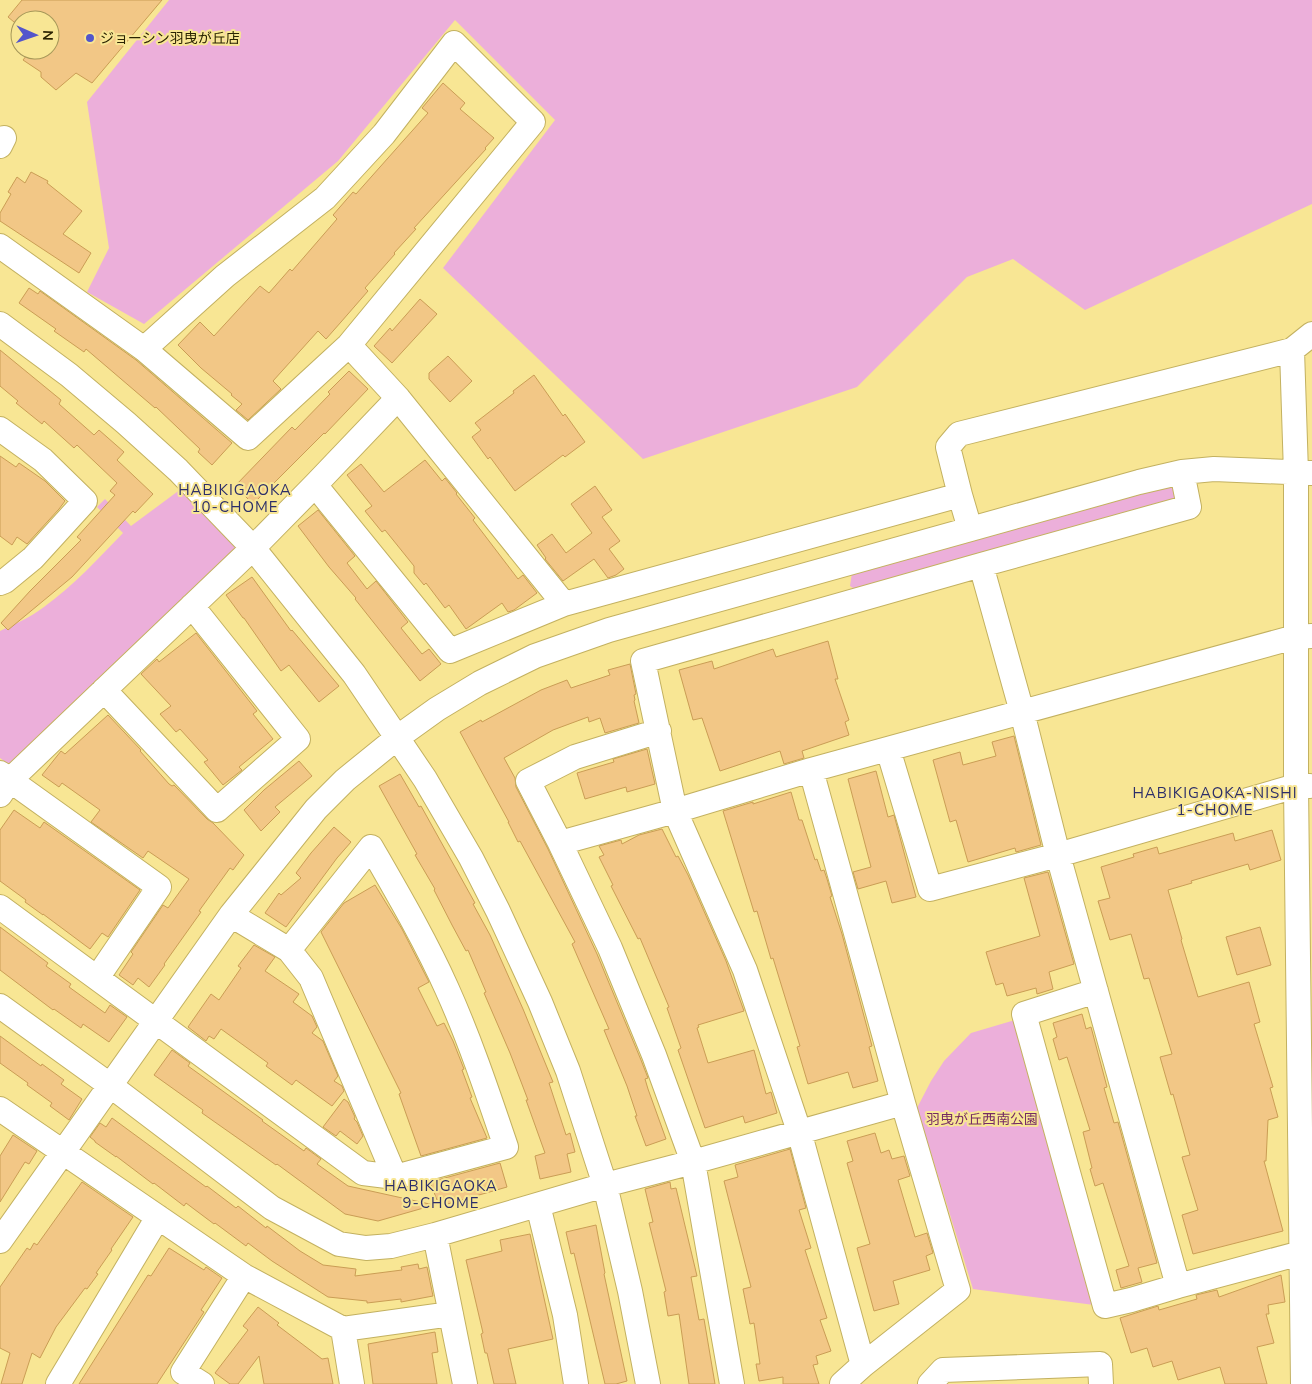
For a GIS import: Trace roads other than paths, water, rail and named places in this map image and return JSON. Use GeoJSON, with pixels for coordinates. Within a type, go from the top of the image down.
{"type":"FeatureCollection","features":[{"type":"Feature","properties":{"kind":"street"},"geometry":{"type":"LineString","coordinates":[[0,246],[144,349],[248,438],[349,345],[532,122],[454,43],[384,134],[325,198],[224,276],[144,349]]}},
{"type":"Feature","properties":{"kind":"street"},"geometry":{"type":"LineString","coordinates":[[0,324],[69,375],[126,423],[178,470],[253,548],[354,674],[425,779],[471,858],[507,929],[540,1002],[568,1071],[604,1185],[630,1291],[648,1384]]}},
{"type":"Feature","properties":{"kind":"street"},"geometry":{"type":"LineString","coordinates":[[970,529],[948,447],[959,434],[1292,350],[1312,334]]}},
{"type":"Feature","properties":{"kind":"street"},"geometry":{"type":"LineString","coordinates":[[349,345],[398,398],[564,604]]}},
{"type":"Feature","properties":{"kind":"street"},"geometry":{"type":"LineString","coordinates":[[1292,350],[1304,473],[1307,1253],[1303,1384]]}},
{"type":"Feature","properties":{"kind":"street"},"geometry":{"type":"LineString","coordinates":[[97,978],[159,887],[3,783],[253,548],[316,485],[398,398]]}},
{"type":"Feature","properties":{"kind":"street"},"geometry":{"type":"LineString","coordinates":[[0,429],[43,460],[85,501],[33,558],[2,580]]}},
{"type":"Feature","properties":{"kind":"street"},"geometry":{"type":"LineString","coordinates":[[0,1241],[232,915],[316,809],[345,780],[398,737],[437,709],[480,683],[536,656],[609,630],[1139,482],[1182,472],[1214,469],[1304,473]]}},
{"type":"Feature","properties":{"kind":"street"},"geometry":{"type":"LineString","coordinates":[[862,1365],[799,1131],[745,970],[675,811],[643,660],[1189,507],[1182,472]]}},
{"type":"Feature","properties":{"kind":"street"},"geometry":{"type":"LineString","coordinates":[[316,485],[450,651],[564,604],[960,495]]}},
{"type":"Feature","properties":{"kind":"street"},"geometry":{"type":"LineString","coordinates":[[981,564],[1022,712],[1058,855],[1178,1286]]}},
{"type":"Feature","properties":{"kind":"street"},"geometry":{"type":"LineString","coordinates":[[840,565],[848,602]]}},
{"type":"Feature","properties":{"kind":"street"},"geometry":{"type":"LineString","coordinates":[[104,690],[217,810],[298,738],[192,606]]}},
{"type":"Feature","properties":{"kind":"street"},"geometry":{"type":"LineString","coordinates":[[560,843],[811,770],[1304,636]]}},
{"type":"Feature","properties":{"kind":"street"},"geometry":{"type":"LineString","coordinates":[[659,731],[575,757],[528,781],[610,948],[654,1054],[693,1162],[732,1384]]}},
{"type":"Feature","properties":{"kind":"street"},"geometry":{"type":"LineString","coordinates":[[888,749],[930,889],[1304,786]]}},
{"type":"Feature","properties":{"kind":"street"},"geometry":{"type":"LineString","coordinates":[[811,770],[903,1103],[958,1290],[862,1365],[842,1384]]}},
{"type":"Feature","properties":{"kind":"street"},"geometry":{"type":"LineString","coordinates":[[0,907],[363,1173],[395,1177],[506,1147],[481,1074],[447,989],[414,921],[371,847],[289,950]]}},
{"type":"Feature","properties":{"kind":"street"},"geometry":{"type":"LineString","coordinates":[[232,915],[289,950],[311,978],[395,1177]]}},
{"type":"Feature","properties":{"kind":"street"},"geometry":{"type":"LineString","coordinates":[[1096,991],[1024,1014],[1105,1306],[1307,1253]]}},
{"type":"Feature","properties":{"kind":"street"},"geometry":{"type":"LineString","coordinates":[[0,1006],[111,1086],[272,1208],[339,1244],[366,1248],[391,1246],[435,1235],[604,1185],[903,1103]]}},
{"type":"Feature","properties":{"kind":"street"},"geometry":{"type":"LineString","coordinates":[[1,1111],[63,1151],[244,1276],[342,1329],[452,1314]]}},
{"type":"Feature","properties":{"kind":"street"},"geometry":{"type":"LineString","coordinates":[[538,1205],[565,1315],[576,1384]]}},
{"type":"Feature","properties":{"kind":"street"},"geometry":{"type":"LineString","coordinates":[[58,1384],[158,1217]]}},
{"type":"Feature","properties":{"kind":"street"},"geometry":{"type":"LineString","coordinates":[[435,1235],[465,1384]]}},
{"type":"Feature","properties":{"kind":"street"},"geometry":{"type":"LineString","coordinates":[[187,1380],[244,1276]]}},
{"type":"Feature","properties":{"kind":"street"},"geometry":{"type":"LineString","coordinates":[[342,1329],[352,1384]]}},
{"type":"Feature","properties":{"kind":"street"},"geometry":{"type":"LineString","coordinates":[[930,1384],[943,1370],[1100,1364],[1100,1384]]}},
{"type":"Feature","properties":{"kind":"place","name":"ジョーシン羽曳が丘店"},"geometry":{"type":"Point","coordinates":[90,38]}},
{"type":"Feature","properties":{"kind":"district","name":"HABIKIGAOKA 10-CHOME"},"geometry":{"type":"Point","coordinates":[235,498]}},
{"type":"Feature","properties":{"kind":"district","name":"HABIKIGAOKA-NISHI 1-CHOME"},"geometry":{"type":"Point","coordinates":[1215,802]}},
{"type":"Feature","properties":{"kind":"district","name":"HABIKIGAOKA 9-CHOME"},"geometry":{"type":"Point","coordinates":[441,1194]}},
{"type":"Feature","properties":{"kind":"park label","name":"羽曳が丘西南公園"},"geometry":{"type":"Point","coordinates":[982,1119]}}]}
